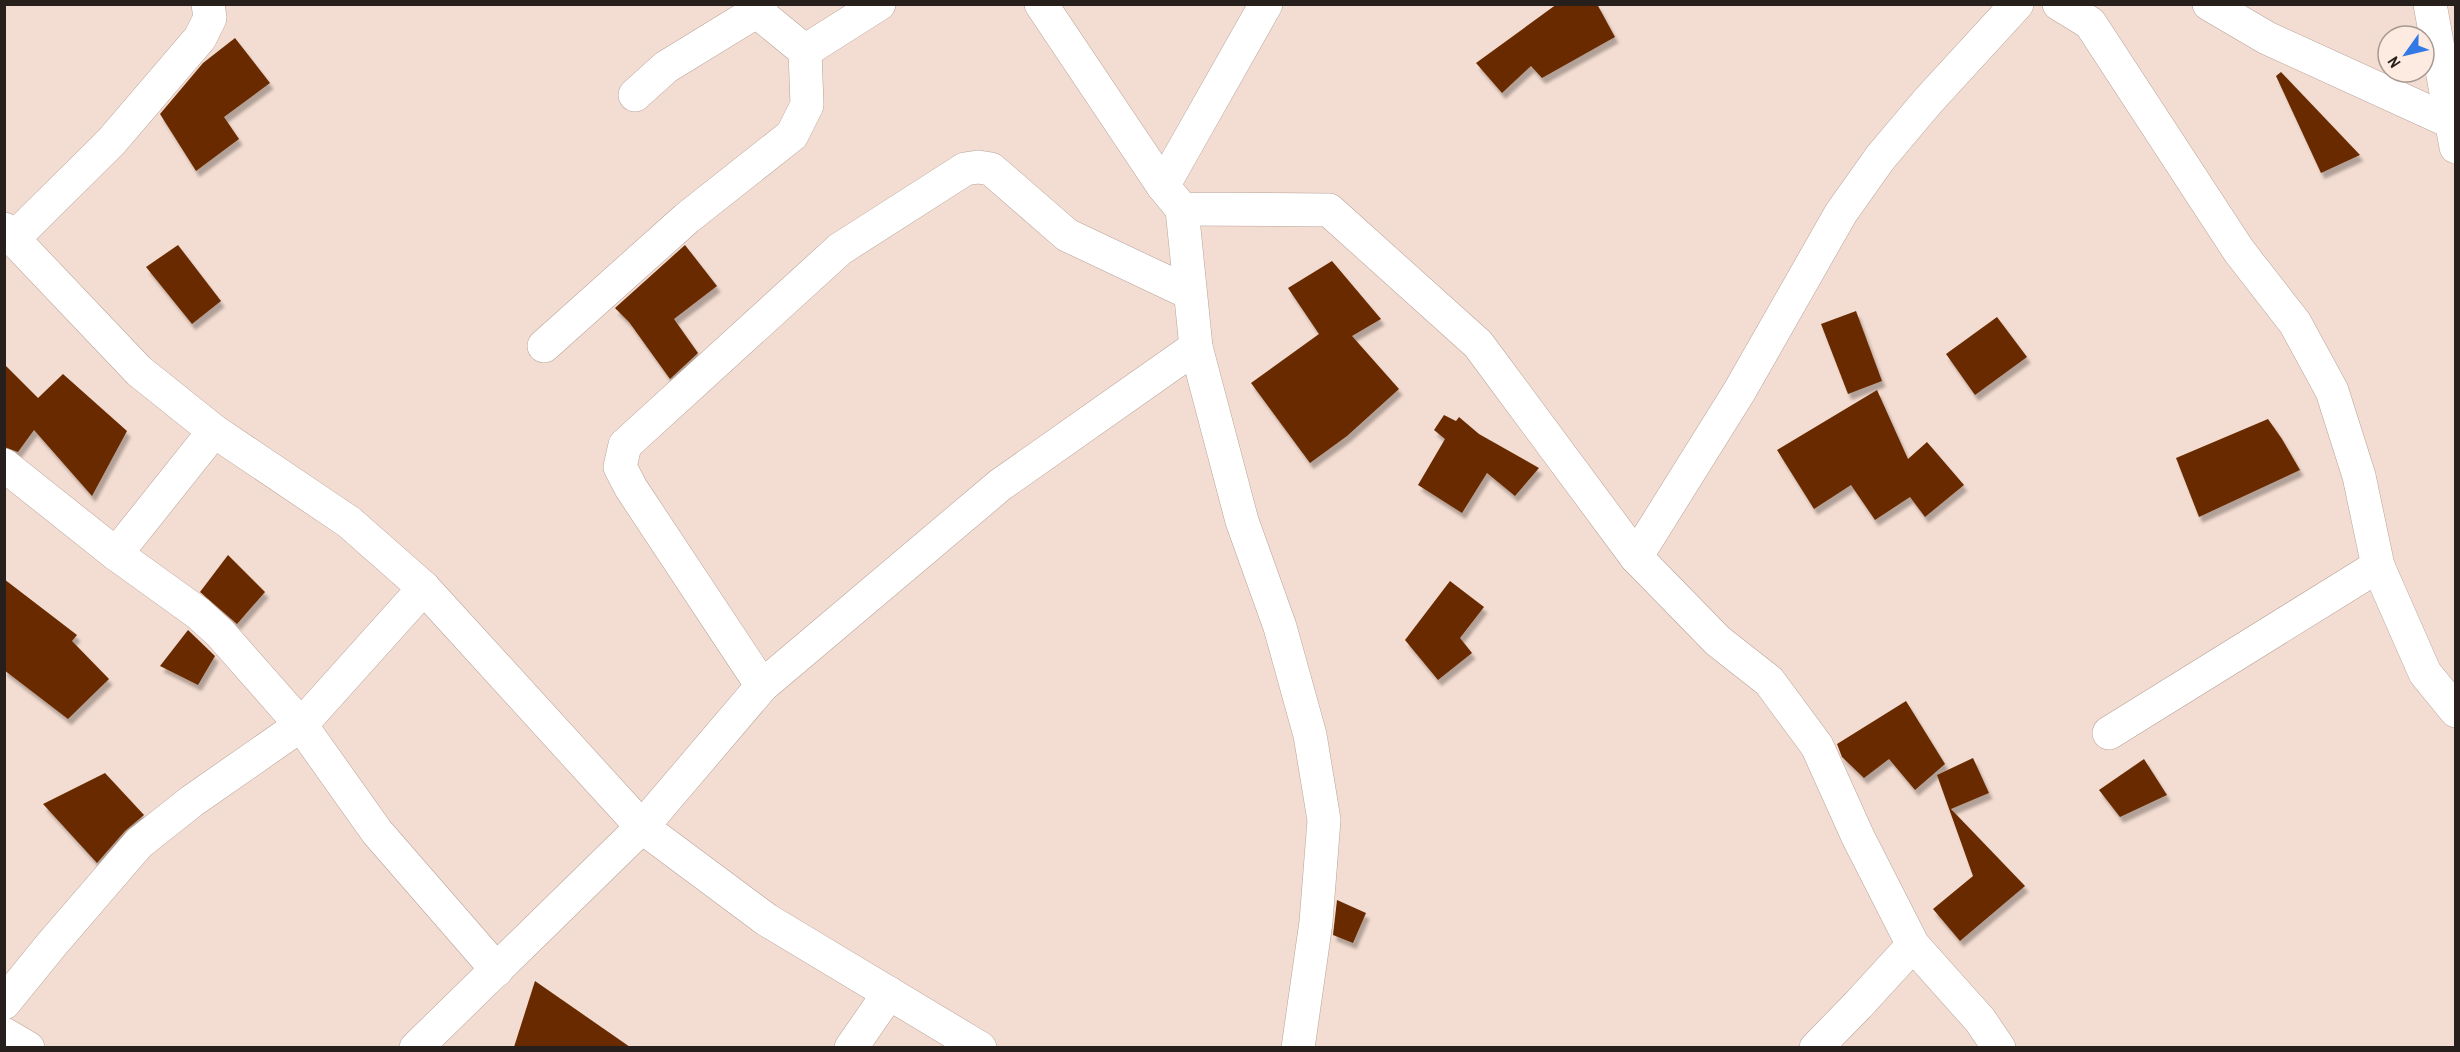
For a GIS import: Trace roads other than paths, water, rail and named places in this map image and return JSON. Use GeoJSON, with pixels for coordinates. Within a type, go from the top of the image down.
{"type":"FeatureCollection","features":[{"type":"Feature","properties":{"kind":"street"},"geometry":{"type":"LineString","coordinates":[[208,4],[210,18],[200,39],[111,142],[9,234],[139,371],[214,431],[349,522],[424,588],[642,827],[767,920],[980,1047]]}},
{"type":"Feature","properties":{"kind":"street"},"geometry":{"type":"LineString","coordinates":[[805,51],[879,4]]}},
{"type":"Feature","properties":{"kind":"street"},"geometry":{"type":"LineString","coordinates":[[1041,4],[1172,198],[1190,293],[1196,347],[1242,521],[1280,627],[1310,735],[1324,820],[1316,922],[1298,1047]]}},
{"type":"Feature","properties":{"kind":"street"},"geometry":{"type":"LineString","coordinates":[[1172,198],[1266,4]]}},
{"type":"Feature","properties":{"kind":"street"},"geometry":{"type":"LineString","coordinates":[[1635,557],[1739,392],[1841,213],[1880,158],[1928,100],[2017,4]]}},
{"type":"Feature","properties":{"kind":"street"},"geometry":{"type":"LineString","coordinates":[[2059,4],[2090,23],[2239,251],[2295,323],[2332,391],[2359,476],[2378,566],[2425,673],[2456,711]]}},
{"type":"Feature","properties":{"kind":"street"},"geometry":{"type":"LineString","coordinates":[[2209,4],[2267,38],[2454,130]]}},
{"type":"Feature","properties":{"kind":"street"},"geometry":{"type":"LineString","coordinates":[[2247,4],[2267,38]]}},
{"type":"Feature","properties":{"kind":"street"},"geometry":{"type":"LineString","coordinates":[[2430,4],[2454,130]]}},
{"type":"Feature","properties":{"kind":"street"},"geometry":{"type":"LineString","coordinates":[[544,346],[687,218],[792,135],[807,105],[805,51],[766,19],[758,7],[666,67],[635,96]]}},
{"type":"Feature","properties":{"kind":"street"},"geometry":{"type":"LineString","coordinates":[[762,686],[631,488],[620,467],[625,445],[840,249],[965,169],[978,167],[991,169],[1067,235],[1190,293]]}},
{"type":"Feature","properties":{"kind":"street"},"geometry":{"type":"LineString","coordinates":[[1172,198],[1329,210],[1478,344],[1635,557],[1718,640],[1769,681],[1817,746],[1858,837],[1913,945],[1980,1020],[1999,1047]]}},
{"type":"Feature","properties":{"kind":"street"},"geometry":{"type":"LineString","coordinates":[[416,1047],[642,827],[762,686],[1000,485],[1196,347]]}},
{"type":"Feature","properties":{"kind":"street"},"geometry":{"type":"LineString","coordinates":[[116,555],[214,431]]}},
{"type":"Feature","properties":{"kind":"street"},"geometry":{"type":"LineString","coordinates":[[4,465],[116,555],[213,626],[302,725],[377,832],[496,970]]}},
{"type":"Feature","properties":{"kind":"street"},"geometry":{"type":"LineString","coordinates":[[2109,733],[2378,566]]}},
{"type":"Feature","properties":{"kind":"street"},"geometry":{"type":"LineString","coordinates":[[4,1003],[139,843],[192,801],[302,725],[424,588]]}},
{"type":"Feature","properties":{"kind":"street"},"geometry":{"type":"LineString","coordinates":[[1815,1047],[1858,1005],[1913,945]]}},
{"type":"Feature","properties":{"kind":"street"},"geometry":{"type":"LineString","coordinates":[[851,1047],[889,993]]}},
{"type":"Feature","properties":{"kind":"street"},"geometry":{"type":"LineString","coordinates":[[4,1034],[28,1047]]}}]}
